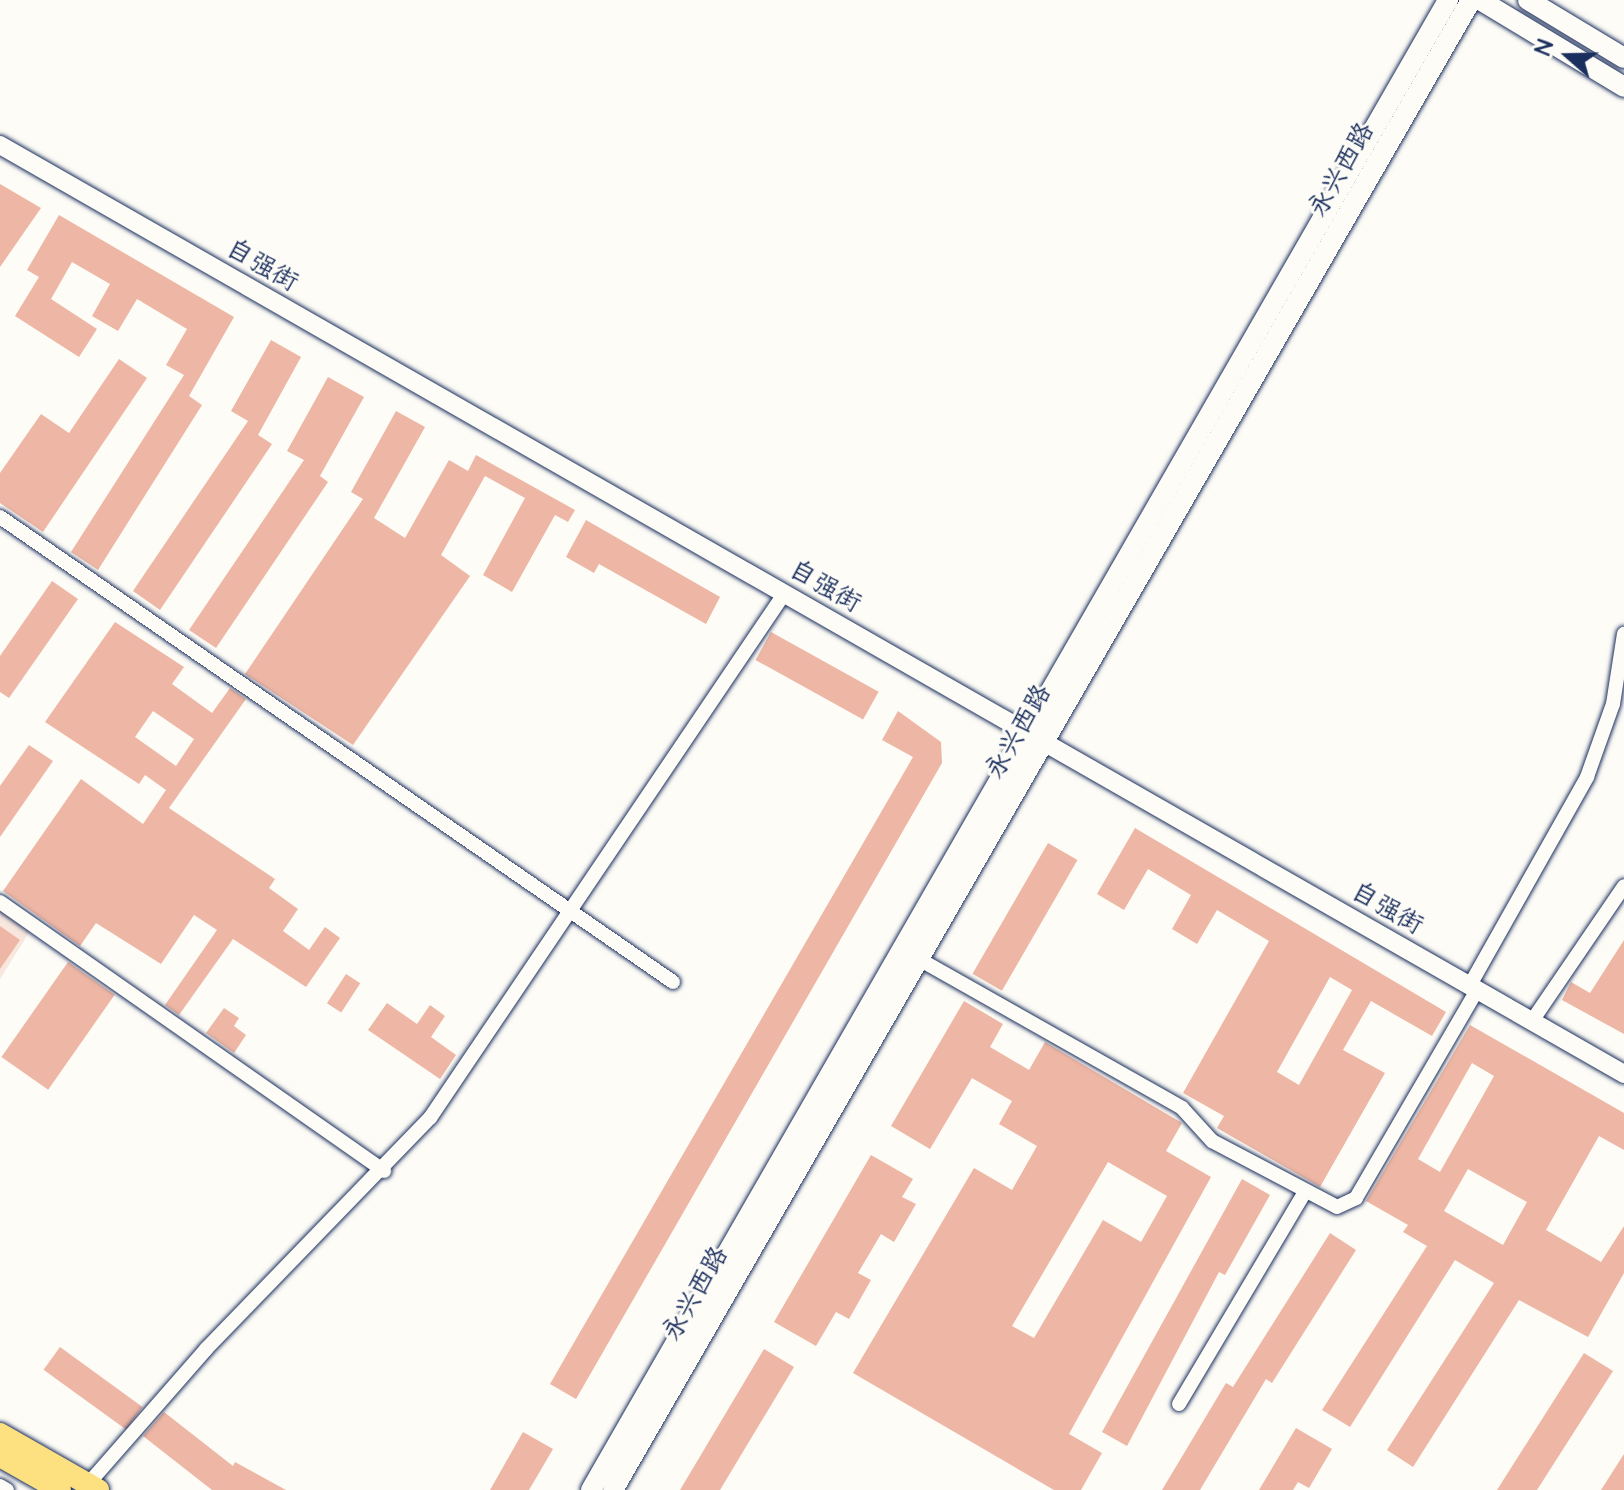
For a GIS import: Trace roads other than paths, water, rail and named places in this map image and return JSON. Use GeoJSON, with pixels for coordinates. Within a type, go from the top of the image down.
{"type":"FeatureCollection","features":[{"type":"Feature","properties":{"kind":"main road","name":"永兴西路"},"geometry":{"type":"LineString","coordinates":[[613,1490],[919,959],[1035,737],[1448,0]]}},
{"type":"Feature","properties":{"kind":"main road","name":"永兴西路"},"geometry":{"type":"LineString","coordinates":[[591,1490],[1471,0]]}},
{"type":"Feature","properties":{"kind":"main road"},"geometry":{"type":"LineString","coordinates":[[1480,0],[1624,87]]}},
{"type":"Feature","properties":{"kind":"main road"},"geometry":{"type":"LineString","coordinates":[[1528,0],[1624,58]]}},
{"type":"Feature","properties":{"kind":"main road"},"geometry":{"type":"LineString","coordinates":[[0,1434],[93,1487]]}},
{"type":"Feature","properties":{"kind":"main road"},"geometry":{"type":"LineString","coordinates":[[0,1456],[60,1490]]}},
{"type":"Feature","properties":{"kind":"street","name":"自强街"},"geometry":{"type":"LineString","coordinates":[[0,145],[1624,1074]]}},
{"type":"Feature","properties":{"kind":"street"},"geometry":{"type":"LineString","coordinates":[[0,517],[673,982]]}},
{"type":"Feature","properties":{"kind":"street"},"geometry":{"type":"LineString","coordinates":[[93,1487],[206,1349],[384,1171],[430,1118],[784,594]]}},
{"type":"Feature","properties":{"kind":"street"},"geometry":{"type":"LineString","coordinates":[[919,959],[1182,1108],[1212,1141],[1337,1207],[1356,1198],[1587,777],[1613,704],[1624,634]]}},
{"type":"Feature","properties":{"kind":"street"},"geometry":{"type":"LineString","coordinates":[[1532,1021],[1624,886]]}},
{"type":"Feature","properties":{"kind":"street"},"geometry":{"type":"LineString","coordinates":[[0,902],[384,1171]]}},
{"type":"Feature","properties":{"kind":"street"},"geometry":{"type":"LineString","coordinates":[[1179,1404],[1305,1192]]}},
{"type":"Feature","properties":{"kind":"street"},"geometry":{"type":"LineString","coordinates":[[0,1486],[7,1490]]}}]}
